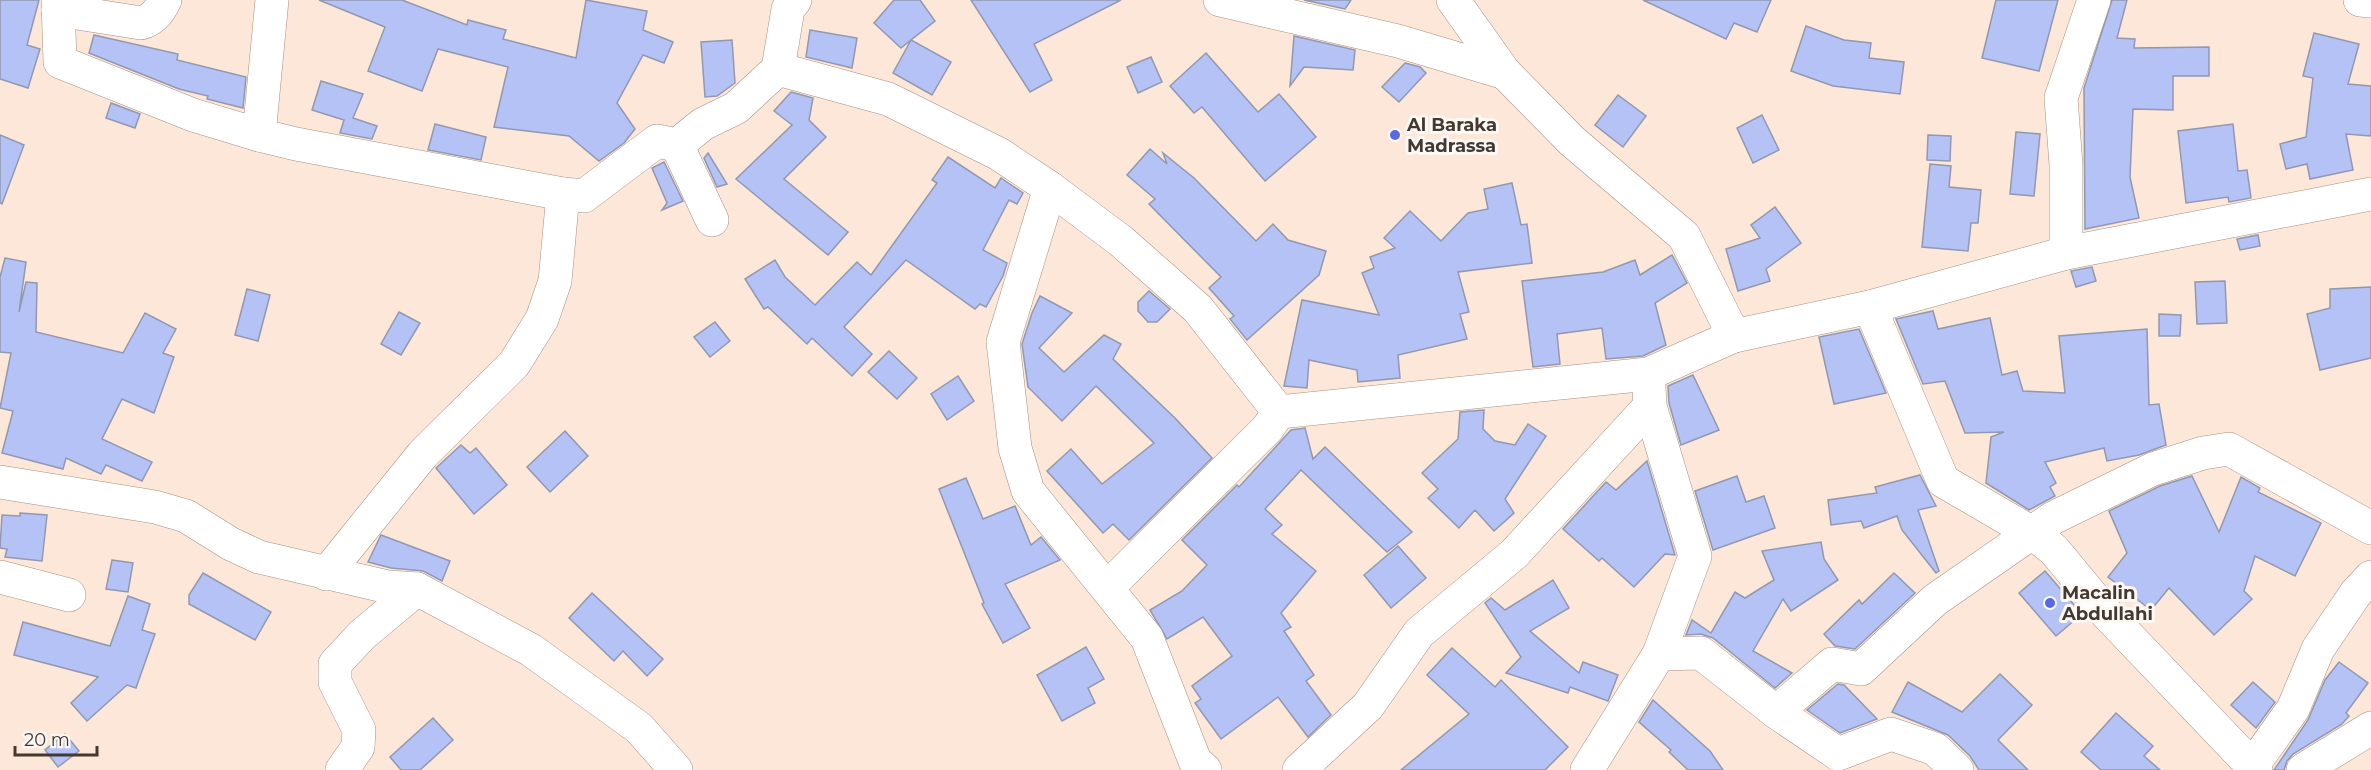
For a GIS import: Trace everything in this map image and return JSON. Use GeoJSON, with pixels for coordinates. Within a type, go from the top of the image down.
{"type":"FeatureCollection","features":[{"type":"Feature","properties":{"kind":"street"},"geometry":{"type":"LineString","coordinates":[[165,0],[160,11],[141,24],[58,5],[60,62],[193,115],[259,135],[563,194],[584,196],[657,141],[677,146]]}},
{"type":"Feature","properties":{"kind":"street"},"geometry":{"type":"LineString","coordinates":[[259,135],[272,0]]}},
{"type":"Feature","properties":{"kind":"street"},"geometry":{"type":"LineString","coordinates":[[677,146],[703,124],[736,108],[778,69],[788,9],[795,0]]}},
{"type":"Feature","properties":{"kind":"street"},"geometry":{"type":"LineString","coordinates":[[1220,0],[1398,41],[1505,73]]}},
{"type":"Feature","properties":{"kind":"street"},"geometry":{"type":"LineString","coordinates":[[1453,0],[1505,73],[1572,141],[1684,236],[1734,336]]}},
{"type":"Feature","properties":{"kind":"street"},"geometry":{"type":"LineString","coordinates":[[2066,253],[2067,165],[2061,99],[2094,0]]}},
{"type":"Feature","properties":{"kind":"street"},"geometry":{"type":"LineString","coordinates":[[2360,0],[2371,1]]}},
{"type":"Feature","properties":{"kind":"street"},"geometry":{"type":"LineString","coordinates":[[778,69],[888,99],[999,154],[1050,188],[1121,241],[1198,309],[1279,412]]}},
{"type":"Feature","properties":{"kind":"street"},"geometry":{"type":"LineString","coordinates":[[677,146],[712,220]]}},
{"type":"Feature","properties":{"kind":"street"},"geometry":{"type":"LineString","coordinates":[[1050,188],[1003,342],[1015,448],[1028,491],[1147,638],[1195,761],[1205,770]]}},
{"type":"Feature","properties":{"kind":"street"},"geometry":{"type":"LineString","coordinates":[[326,573],[423,454],[514,364],[543,320],[555,281],[563,194]]}},
{"type":"Feature","properties":{"kind":"street"},"geometry":{"type":"LineString","coordinates":[[1108,587],[1267,429],[1279,412],[1648,374],[1734,336],[1870,307],[2066,253],[2371,194]]}},
{"type":"Feature","properties":{"kind":"street"},"geometry":{"type":"LineString","coordinates":[[1870,307],[1944,481],[2034,534],[2054,550],[2107,614],[2254,768],[2293,709],[2318,649],[2356,593],[2371,577]]}},
{"type":"Feature","properties":{"kind":"street"},"geometry":{"type":"LineString","coordinates":[[1587,770],[1659,654],[1695,556],[1650,406],[1648,374]]}},
{"type":"Feature","properties":{"kind":"street"},"geometry":{"type":"LineString","coordinates":[[1299,770],[1368,706],[1419,633],[1514,554],[1650,406]]}},
{"type":"Feature","properties":{"kind":"street"},"geometry":{"type":"LineString","coordinates":[[1776,712],[1832,664],[1861,669],[1903,628],[1942,595],[2034,534],[2053,518],[2153,469],[2203,453],[2229,449],[2371,528]]}},
{"type":"Feature","properties":{"kind":"street"},"geometry":{"type":"LineString","coordinates":[[0,482],[165,510],[186,516],[231,544],[259,557],[388,587],[417,589],[531,650],[639,728],[676,770]]}},
{"type":"Feature","properties":{"kind":"street"},"geometry":{"type":"LineString","coordinates":[[0,577],[69,596]]}},
{"type":"Feature","properties":{"kind":"street"},"geometry":{"type":"LineString","coordinates":[[342,770],[358,747],[359,730],[335,682],[335,664],[362,635],[417,589]]}},
{"type":"Feature","properties":{"kind":"street"},"geometry":{"type":"LineString","coordinates":[[1659,654],[1701,653],[1776,712],[1838,754],[1891,734],[1935,749],[1957,770]]}},
{"type":"Feature","properties":{"kind":"street"},"geometry":{"type":"LineString","coordinates":[[2303,770],[2371,729]]}},
{"type":"Feature","properties":{"kind":"building"},"geometry":{"type":"Polygon","coordinates":[[[0,0],[39,0],[27,45],[40,49],[28,88],[0,79],[0,0]]]}},
{"type":"Feature","properties":{"kind":"building"},"geometry":{"type":"Polygon","coordinates":[[[319,0],[402,0],[467,25],[468,20],[506,30],[503,39],[576,58],[586,0],[647,11],[643,30],[673,42],[664,63],[643,55],[617,103],[635,129],[624,143],[599,161],[569,136],[494,127],[508,67],[438,49],[422,91],[368,71],[385,27],[319,0]]]}},
{"type":"Feature","properties":{"kind":"building"},"geometry":{"type":"Polygon","coordinates":[[[894,0],[920,0],[935,21],[901,48],[874,23],[894,0]]]}},
{"type":"Feature","properties":{"kind":"building"},"geometry":{"type":"Polygon","coordinates":[[[971,0],[1121,0],[1034,44],[1052,80],[1030,92],[971,0]]]}},
{"type":"Feature","properties":{"kind":"building"},"geometry":{"type":"Polygon","coordinates":[[[1304,0],[1351,0],[1345,9],[1304,0]]]}},
{"type":"Feature","properties":{"kind":"building"},"geometry":{"type":"Polygon","coordinates":[[[1643,0],[1771,0],[1757,32],[1734,23],[1726,39],[1643,0]]]}},
{"type":"Feature","properties":{"kind":"building"},"geometry":{"type":"Polygon","coordinates":[[[1996,0],[2058,0],[2039,71],[1982,58],[1996,0]]]}},
{"type":"Feature","properties":{"kind":"building"},"geometry":{"type":"Polygon","coordinates":[[[2112,0],[2127,0],[2117,38],[2135,39],[2134,48],[2209,47],[2209,76],[2173,76],[2173,110],[2133,109],[2130,177],[2139,218],[2085,229],[2084,88],[2112,0]]]}},
{"type":"Feature","properties":{"kind":"building"},"geometry":{"type":"Polygon","coordinates":[[[1806,26],[1844,40],[1871,43],[1869,58],[1904,62],[1900,94],[1833,86],[1791,71],[1806,26]]]}},
{"type":"Feature","properties":{"kind":"building"},"geometry":{"type":"Polygon","coordinates":[[[810,30],[857,38],[852,68],[806,57],[810,30]]]}},
{"type":"Feature","properties":{"kind":"building"},"geometry":{"type":"Polygon","coordinates":[[[2314,33],[2359,44],[2348,84],[2371,86],[2371,136],[2346,134],[2353,170],[2310,179],[2307,164],[2286,169],[2280,144],[2306,137],[2313,78],[2303,76],[2314,33]]]}},
{"type":"Feature","properties":{"kind":"building"},"geometry":{"type":"Polygon","coordinates":[[[94,35],[178,54],[177,60],[246,77],[243,108],[179,89],[89,53],[94,35]]]}},
{"type":"Feature","properties":{"kind":"building"},"geometry":{"type":"Polygon","coordinates":[[[1294,36],[1355,50],[1353,70],[1304,67],[1290,86],[1294,36]]]}},
{"type":"Feature","properties":{"kind":"building"},"geometry":{"type":"Polygon","coordinates":[[[732,40],[735,83],[717,96],[705,97],[701,42],[732,40]]]}},
{"type":"Feature","properties":{"kind":"building"},"geometry":{"type":"Polygon","coordinates":[[[911,40],[951,62],[932,95],[893,73],[911,40]]]}},
{"type":"Feature","properties":{"kind":"building"},"geometry":{"type":"Polygon","coordinates":[[[1206,53],[1258,112],[1279,94],[1316,137],[1265,181],[1202,107],[1194,113],[1170,86],[1206,53]]]}},
{"type":"Feature","properties":{"kind":"building"},"geometry":{"type":"Polygon","coordinates":[[[1151,57],[1162,82],[1138,93],[1127,67],[1151,57]]]}},
{"type":"Feature","properties":{"kind":"building"},"geometry":{"type":"Polygon","coordinates":[[[1405,63],[1420,67],[1426,73],[1399,102],[1382,87],[1405,63]]]}},
{"type":"Feature","properties":{"kind":"building"},"geometry":{"type":"Polygon","coordinates":[[[321,81],[363,94],[353,118],[377,126],[372,139],[340,133],[344,120],[312,110],[321,81]]]}},
{"type":"Feature","properties":{"kind":"building"},"geometry":{"type":"Polygon","coordinates":[[[791,92],[813,98],[809,120],[826,137],[784,179],[848,232],[828,255],[736,179],[792,125],[774,111],[791,92]]]}},
{"type":"Feature","properties":{"kind":"building"},"geometry":{"type":"Polygon","coordinates":[[[1618,95],[1646,116],[1623,147],[1595,125],[1618,95]]]}},
{"type":"Feature","properties":{"kind":"building"},"geometry":{"type":"Polygon","coordinates":[[[111,103],[140,114],[135,128],[106,118],[111,103]]]}},
{"type":"Feature","properties":{"kind":"building"},"geometry":{"type":"Polygon","coordinates":[[[1762,115],[1779,150],[1753,163],[1737,128],[1762,115]]]}},
{"type":"Feature","properties":{"kind":"building"},"geometry":{"type":"Polygon","coordinates":[[[435,124],[486,137],[481,160],[428,150],[435,124]]]}},
{"type":"Feature","properties":{"kind":"building"},"geometry":{"type":"Polygon","coordinates":[[[2233,124],[2238,171],[2247,170],[2251,198],[2229,202],[2228,197],[2186,203],[2178,131],[2233,124]]]}},
{"type":"Feature","properties":{"kind":"building"},"geometry":{"type":"Polygon","coordinates":[[[2016,132],[2040,134],[2034,196],[2010,194],[2016,132]]]}},
{"type":"Feature","properties":{"kind":"building"},"geometry":{"type":"Polygon","coordinates":[[[0,135],[24,145],[2,204],[0,203],[0,135]]]}},
{"type":"Feature","properties":{"kind":"building"},"geometry":{"type":"Polygon","coordinates":[[[1928,135],[1951,136],[1950,161],[1927,160],[1928,135]]]}},
{"type":"Feature","properties":{"kind":"building"},"geometry":{"type":"Polygon","coordinates":[[[1150,149],[1167,164],[1163,153],[1194,178],[1256,241],[1273,224],[1288,240],[1326,251],[1319,275],[1247,340],[1230,319],[1234,316],[1209,288],[1221,277],[1149,204],[1155,199],[1127,175],[1150,149]]]}},
{"type":"Feature","properties":{"kind":"building"},"geometry":{"type":"Polygon","coordinates":[[[708,153],[727,184],[717,187],[704,158],[708,153]]]}},
{"type":"Feature","properties":{"kind":"building"},"geometry":{"type":"Polygon","coordinates":[[[948,157],[995,188],[1001,178],[1023,193],[1017,204],[1009,200],[983,250],[1007,263],[1003,276],[986,307],[980,304],[975,309],[906,260],[844,327],[872,354],[852,376],[812,338],[807,344],[768,307],[764,309],[745,279],[775,260],[785,277],[815,305],[857,262],[871,275],[937,183],[932,180],[948,157]]]}},
{"type":"Feature","properties":{"kind":"building"},"geometry":{"type":"Polygon","coordinates":[[[664,162],[683,201],[662,210],[667,203],[652,168],[664,162]]]}},
{"type":"Feature","properties":{"kind":"building"},"geometry":{"type":"Polygon","coordinates":[[[1930,164],[1951,166],[1949,187],[1981,190],[1978,223],[1971,223],[1968,251],[1922,247],[1930,164]]]}},
{"type":"Feature","properties":{"kind":"building"},"geometry":{"type":"Polygon","coordinates":[[[1512,183],[1521,225],[1527,224],[1532,263],[1458,272],[1469,312],[1460,314],[1467,339],[1398,355],[1400,378],[1358,382],[1357,370],[1309,360],[1307,388],[1284,386],[1302,300],[1379,315],[1362,273],[1374,268],[1370,257],[1395,248],[1384,238],[1410,211],[1441,241],[1468,213],[1488,209],[1484,189],[1512,183]]]}},
{"type":"Feature","properties":{"kind":"building"},"geometry":{"type":"Polygon","coordinates":[[[1775,207],[1801,243],[1766,269],[1770,281],[1738,291],[1726,249],[1760,238],[1751,225],[1775,207]]]}},
{"type":"Feature","properties":{"kind":"building"},"geometry":{"type":"Polygon","coordinates":[[[2258,235],[2260,246],[2240,250],[2237,239],[2258,235]]]}},
{"type":"Feature","properties":{"kind":"building"},"geometry":{"type":"Polygon","coordinates":[[[1672,255],[1687,283],[1655,303],[1666,345],[1643,356],[1606,359],[1602,328],[1557,334],[1560,364],[1533,367],[1522,281],[1603,272],[1635,260],[1640,275],[1672,255]]]}},
{"type":"Feature","properties":{"kind":"building"},"geometry":{"type":"Polygon","coordinates":[[[5,258],[26,262],[19,312],[26,282],[37,283],[36,332],[123,353],[145,313],[176,329],[163,353],[174,357],[154,413],[122,399],[102,439],[152,462],[142,481],[106,465],[101,474],[66,458],[63,469],[2,453],[13,411],[0,408],[11,353],[0,352],[0,277],[5,258]]]}},
{"type":"Feature","properties":{"kind":"building"},"geometry":{"type":"Polygon","coordinates":[[[2092,267],[2096,281],[2076,287],[2071,271],[2092,267]]]}},
{"type":"Feature","properties":{"kind":"building"},"geometry":{"type":"Polygon","coordinates":[[[2225,281],[2227,323],[2197,324],[2195,282],[2225,281]]]}},
{"type":"Feature","properties":{"kind":"building"},"geometry":{"type":"Polygon","coordinates":[[[2371,287],[2371,358],[2320,370],[2307,314],[2330,308],[2330,289],[2371,287]]]}},
{"type":"Feature","properties":{"kind":"building"},"geometry":{"type":"Polygon","coordinates":[[[247,289],[270,295],[258,341],[235,335],[247,289]]]}},
{"type":"Feature","properties":{"kind":"building"},"geometry":{"type":"Polygon","coordinates":[[[1149,291],[1170,309],[1157,322],[1148,322],[1138,311],[1138,302],[1149,291]]]}},
{"type":"Feature","properties":{"kind":"building"},"geometry":{"type":"Polygon","coordinates":[[[1040,296],[1072,313],[1039,348],[1064,372],[1104,335],[1121,344],[1113,359],[1175,418],[1212,458],[1129,540],[1113,524],[1103,533],[1047,471],[1071,449],[1102,484],[1154,443],[1096,386],[1062,421],[1028,387],[1022,344],[1040,296]]]}},
{"type":"Feature","properties":{"kind":"building"},"geometry":{"type":"Polygon","coordinates":[[[1933,311],[1938,329],[1990,318],[2002,375],[2017,371],[2023,391],[2065,393],[2059,336],[2147,329],[2149,405],[2159,404],[2166,445],[2139,455],[2107,461],[2104,448],[2045,462],[2056,483],[2050,487],[2055,496],[2029,510],[1986,483],[1991,437],[2004,432],[1965,433],[1945,381],[1923,384],[1896,319],[1933,311]]]}},
{"type":"Feature","properties":{"kind":"building"},"geometry":{"type":"Polygon","coordinates":[[[399,312],[420,323],[401,355],[381,344],[399,312]]]}},
{"type":"Feature","properties":{"kind":"building"},"geometry":{"type":"Polygon","coordinates":[[[2159,314],[2181,315],[2180,336],[2159,336],[2159,314]]]}},
{"type":"Feature","properties":{"kind":"building"},"geometry":{"type":"Polygon","coordinates":[[[715,322],[730,341],[710,357],[694,337],[715,322]]]}},
{"type":"Feature","properties":{"kind":"building"},"geometry":{"type":"Polygon","coordinates":[[[1859,329],[1886,393],[1834,404],[1819,337],[1859,329]]]}},
{"type":"Feature","properties":{"kind":"building"},"geometry":{"type":"Polygon","coordinates":[[[889,351],[917,378],[897,399],[868,372],[889,351]]]}},
{"type":"Feature","properties":{"kind":"building"},"geometry":{"type":"Polygon","coordinates":[[[1693,375],[1719,430],[1681,445],[1669,403],[1668,386],[1693,375]]]}},
{"type":"Feature","properties":{"kind":"building"},"geometry":{"type":"Polygon","coordinates":[[[958,376],[974,401],[947,420],[931,394],[958,376]]]}},
{"type":"Feature","properties":{"kind":"building"},"geometry":{"type":"Polygon","coordinates":[[[1484,410],[1483,429],[1495,441],[1515,445],[1528,424],[1546,436],[1505,499],[1514,513],[1494,531],[1475,510],[1459,528],[1428,498],[1438,489],[1422,473],[1458,439],[1460,412],[1484,410]]]}},
{"type":"Feature","properties":{"kind":"building"},"geometry":{"type":"Polygon","coordinates":[[[1305,428],[1313,459],[1325,447],[1412,532],[1387,552],[1301,470],[1265,509],[1282,525],[1272,534],[1316,571],[1281,613],[1291,627],[1284,631],[1314,675],[1306,681],[1331,715],[1308,737],[1278,697],[1221,739],[1195,703],[1201,699],[1192,686],[1232,656],[1203,617],[1167,639],[1150,610],[1182,591],[1207,565],[1182,540],[1237,485],[1239,487],[1291,430],[1305,428]]]}},
{"type":"Feature","properties":{"kind":"building"},"geometry":{"type":"Polygon","coordinates":[[[565,431],[588,456],[550,492],[527,467],[565,431]]]}},
{"type":"Feature","properties":{"kind":"building"},"geometry":{"type":"Polygon","coordinates":[[[461,445],[470,453],[476,448],[507,485],[474,514],[436,468],[461,445]]]}},
{"type":"Feature","properties":{"kind":"building"},"geometry":{"type":"Polygon","coordinates":[[[1647,461],[1675,555],[1665,554],[1634,587],[1602,558],[1599,561],[1563,529],[1606,482],[1616,490],[1647,461]]]}},
{"type":"Feature","properties":{"kind":"building"},"geometry":{"type":"Polygon","coordinates":[[[1920,475],[1936,506],[1918,510],[1939,571],[1936,573],[1902,530],[1897,516],[1864,528],[1861,521],[1831,525],[1828,500],[1877,493],[1875,487],[1920,475]]]}},
{"type":"Feature","properties":{"kind":"building"},"geometry":{"type":"Polygon","coordinates":[[[1737,476],[1746,502],[1764,496],[1775,528],[1713,550],[1695,491],[1737,476]]]}},
{"type":"Feature","properties":{"kind":"building"},"geometry":{"type":"Polygon","coordinates":[[[2192,476],[2219,532],[2241,477],[2260,488],[2258,492],[2321,523],[2295,576],[2255,556],[2244,591],[2252,599],[2214,635],[2169,588],[2151,610],[2108,577],[2127,553],[2109,511],[2160,486],[2192,476]]]}},
{"type":"Feature","properties":{"kind":"building"},"geometry":{"type":"Polygon","coordinates":[[[966,478],[983,519],[1015,506],[1031,545],[1041,537],[1060,560],[1005,584],[1030,628],[1003,643],[982,604],[984,603],[939,489],[966,478]]]}},
{"type":"Feature","properties":{"kind":"building"},"geometry":{"type":"Polygon","coordinates":[[[20,513],[47,515],[42,561],[5,557],[7,549],[0,548],[2,515],[20,516],[20,513]]]}},
{"type":"Feature","properties":{"kind":"building"},"geometry":{"type":"Polygon","coordinates":[[[381,535],[450,561],[442,581],[423,571],[391,568],[368,562],[381,535]]]}},
{"type":"Feature","properties":{"kind":"building"},"geometry":{"type":"Polygon","coordinates":[[[1821,542],[1824,559],[1838,580],[1791,611],[1783,599],[1753,651],[1792,673],[1775,688],[1713,638],[1701,634],[1686,635],[1692,620],[1711,633],[1735,592],[1745,598],[1774,580],[1762,551],[1821,542]]]}},
{"type":"Feature","properties":{"kind":"building"},"geometry":{"type":"Polygon","coordinates":[[[1398,546],[1426,578],[1391,608],[1364,575],[1398,546]]]}},
{"type":"Feature","properties":{"kind":"building"},"geometry":{"type":"Polygon","coordinates":[[[112,560],[133,563],[128,592],[106,589],[112,560]]]}},
{"type":"Feature","properties":{"kind":"building","name":"Macalin Abdullahi"},"geometry":{"type":"Polygon","coordinates":[[[2045,571],[2082,614],[2056,636],[2019,593],[2045,571]]]}},
{"type":"Feature","properties":{"kind":"building"},"geometry":{"type":"Polygon","coordinates":[[[203,573],[271,612],[255,640],[189,604],[189,595],[203,573]]]}},
{"type":"Feature","properties":{"kind":"building"},"geometry":{"type":"Polygon","coordinates":[[[1894,573],[1915,593],[1855,649],[1835,646],[1824,634],[1859,600],[1862,604],[1894,573]]]}},
{"type":"Feature","properties":{"kind":"building"},"geometry":{"type":"Polygon","coordinates":[[[1553,580],[1569,608],[1530,631],[1579,673],[1583,662],[1618,675],[1608,701],[1570,687],[1568,693],[1506,673],[1521,657],[1485,603],[1491,598],[1505,610],[1553,580]]]}},
{"type":"Feature","properties":{"kind":"building"},"geometry":{"type":"Polygon","coordinates":[[[592,593],[663,659],[647,676],[623,651],[614,661],[569,618],[592,593]]]}},
{"type":"Feature","properties":{"kind":"building"},"geometry":{"type":"Polygon","coordinates":[[[128,596],[150,604],[142,630],[155,634],[136,688],[127,685],[87,721],[71,703],[98,677],[14,655],[23,622],[110,646],[128,596]]]}},
{"type":"Feature","properties":{"kind":"building"},"geometry":{"type":"Polygon","coordinates":[[[1086,647],[1104,679],[1088,688],[1095,703],[1062,721],[1037,675],[1086,647]]]}},
{"type":"Feature","properties":{"kind":"building"},"geometry":{"type":"Polygon","coordinates":[[[1452,648],[1495,687],[1501,680],[1568,747],[1545,770],[1401,770],[1469,714],[1427,675],[1452,648]]]}},
{"type":"Feature","properties":{"kind":"building"},"geometry":{"type":"Polygon","coordinates":[[[2339,662],[2368,683],[2346,713],[2349,716],[2342,724],[2293,754],[2284,770],[2274,770],[2308,720],[2325,680],[2339,662]]]}},
{"type":"Feature","properties":{"kind":"building"},"geometry":{"type":"Polygon","coordinates":[[[2000,674],[2032,705],[1998,740],[2028,770],[1979,770],[1970,756],[1948,735],[1892,712],[1908,682],[1962,712],[2000,674]]]}},
{"type":"Feature","properties":{"kind":"building"},"geometry":{"type":"Polygon","coordinates":[[[2253,682],[2275,702],[2256,728],[2231,705],[2253,682]]]}},
{"type":"Feature","properties":{"kind":"building"},"geometry":{"type":"Polygon","coordinates":[[[1838,684],[1844,685],[1877,719],[1840,733],[1807,710],[1838,684]]]}},
{"type":"Feature","properties":{"kind":"building"},"geometry":{"type":"Polygon","coordinates":[[[1653,700],[1710,751],[1723,770],[1688,770],[1669,752],[1671,750],[1639,722],[1653,700]]]}},
{"type":"Feature","properties":{"kind":"building"},"geometry":{"type":"Polygon","coordinates":[[[2116,713],[2153,746],[2144,756],[2160,770],[2101,770],[2081,752],[2116,713]]]}},
{"type":"Feature","properties":{"kind":"building"},"geometry":{"type":"Polygon","coordinates":[[[433,718],[453,740],[420,770],[401,770],[390,757],[433,718]]]}},
{"type":"Feature","properties":{"kind":"building"},"geometry":{"type":"Polygon","coordinates":[[[65,734],[79,751],[58,767],[45,750],[65,734]]]}},
{"type":"Feature","properties":{"kind":"place","name":"Al Baraka Madrassa"},"geometry":{"type":"Point","coordinates":[1395,135]}},
{"type":"Feature","properties":{"kind":"place","name":"Macalin Abdullahi"},"geometry":{"type":"Point","coordinates":[2050,603]}}]}
